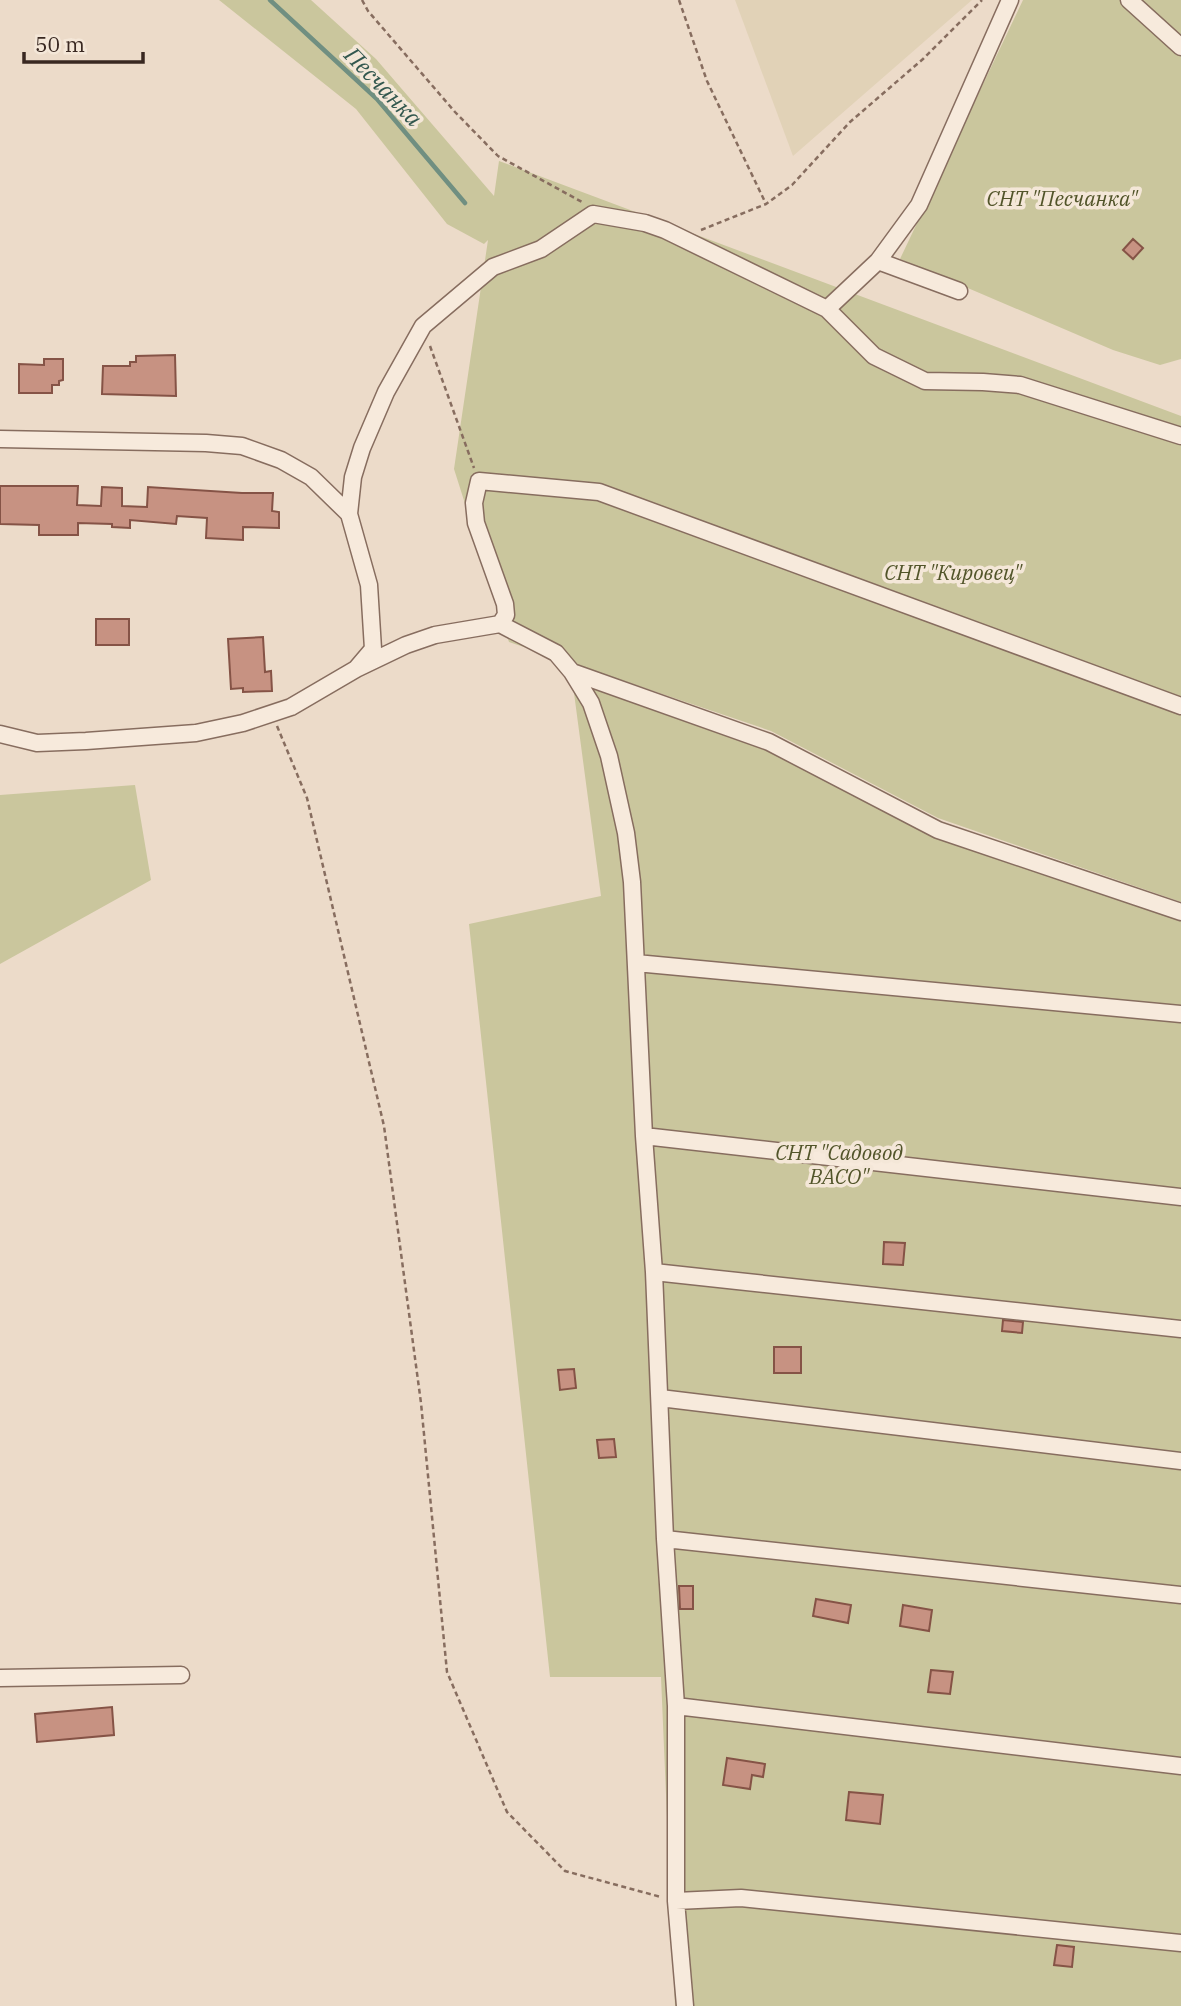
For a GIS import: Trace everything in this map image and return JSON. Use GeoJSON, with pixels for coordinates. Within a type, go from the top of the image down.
{"type":"FeatureCollection","features":[{"type":"Feature","properties":{"kind":"street"},"geometry":{"type":"LineString","coordinates":[[827,309],[877,261],[919,205],[1010,0]]}},
{"type":"Feature","properties":{"kind":"street"},"geometry":{"type":"LineString","coordinates":[[1129,0],[1181,47]]}},
{"type":"Feature","properties":{"kind":"street"},"geometry":{"type":"LineString","coordinates":[[356,669],[373,649],[369,585],[349,514],[353,477],[362,448],[386,392],[423,326],[493,267],[541,248],[593,214],[645,223],[665,230],[827,309],[874,356],[925,381],[1020,385],[1181,436]]}},
{"type":"Feature","properties":{"kind":"street"},"geometry":{"type":"LineString","coordinates":[[877,261],[959,291]]}},
{"type":"Feature","properties":{"kind":"street"},"geometry":{"type":"LineString","coordinates":[[0,439],[242,446],[281,460],[311,477],[349,514]]}},
{"type":"Feature","properties":{"kind":"street"},"geometry":{"type":"LineString","coordinates":[[500,624],[506,615],[505,604],[476,523],[474,503],[479,481],[599,492],[1181,706]]}},
{"type":"Feature","properties":{"kind":"street"},"geometry":{"type":"LineString","coordinates":[[0,734],[37,743],[86,741],[196,733],[243,723],[291,708],[356,669],[406,645],[435,635],[500,624],[556,653],[572,672],[591,703],[609,756],[626,833],[632,882],[644,1136],[654,1272],[664,1539],[676,1706],[676,1901],[685,2006]]}},
{"type":"Feature","properties":{"kind":"street"},"geometry":{"type":"LineString","coordinates":[[572,672],[769,742],[938,830],[1181,912]]}},
{"type":"Feature","properties":{"kind":"street"},"geometry":{"type":"LineString","coordinates":[[636,963],[1181,1014]]}},
{"type":"Feature","properties":{"kind":"street"},"geometry":{"type":"LineString","coordinates":[[644,1136],[1181,1197]]}},
{"type":"Feature","properties":{"kind":"street"},"geometry":{"type":"LineString","coordinates":[[654,1272],[1181,1329]]}},
{"type":"Feature","properties":{"kind":"street"},"geometry":{"type":"LineString","coordinates":[[660,1398],[1181,1461]]}},
{"type":"Feature","properties":{"kind":"street"},"geometry":{"type":"LineString","coordinates":[[664,1539],[1181,1595]]}},
{"type":"Feature","properties":{"kind":"street"},"geometry":{"type":"LineString","coordinates":[[0,1678],[181,1675]]}},
{"type":"Feature","properties":{"kind":"street"},"geometry":{"type":"LineString","coordinates":[[676,1706],[1181,1766]]}},
{"type":"Feature","properties":{"kind":"street"},"geometry":{"type":"LineString","coordinates":[[676,1901],[741,1898],[1181,1943]]}},
{"type":"Feature","properties":{"kind":"path"},"geometry":{"type":"LineString","coordinates":[[362,0],[368,11],[455,112],[498,156],[589,205]]}},
{"type":"Feature","properties":{"kind":"path"},"geometry":{"type":"LineString","coordinates":[[679,0],[707,80],[766,204]]}},
{"type":"Feature","properties":{"kind":"path"},"geometry":{"type":"LineString","coordinates":[[691,230],[704,230],[766,204],[792,185],[850,122],[923,59],[982,0]]}},
{"type":"Feature","properties":{"kind":"path"},"geometry":{"type":"LineString","coordinates":[[423,326],[479,481]]}},
{"type":"Feature","properties":{"kind":"path"},"geometry":{"type":"LineString","coordinates":[[272,714],[307,798],[384,1126],[421,1403],[447,1672],[508,1812],[565,1871],[676,1901]]}},
{"type":"Feature","properties":{"kind":"shaded area"},"geometry":{"type":"Polygon","coordinates":[[[735,0],[972,0],[793,156],[735,0]]]}},
{"type":"Feature","properties":{"kind":"green space","name":"СНТ \"Кировец\""},"geometry":{"type":"Polygon","coordinates":[[[219,0],[311,0],[376,59],[494,196],[499,161],[1181,416],[1181,902],[938,818],[771,731],[509,642],[454,469],[488,240],[484,244],[447,224],[356,109],[219,0]]]}},
{"type":"Feature","properties":{"kind":"green space","name":"СНТ \"Песчанка\""},"geometry":{"type":"Polygon","coordinates":[[[1023,0],[1181,0],[1181,359],[1160,365],[1113,350],[900,259],[1023,0]]]}},
{"type":"Feature","properties":{"kind":"green space","name":"СНТ \"Садовод ВАСО\""},"geometry":{"type":"Polygon","coordinates":[[[572,678],[766,748],[935,835],[1181,918],[1181,2006],[675,2006],[661,1677],[550,1677],[469,924],[601,896],[572,678]]]}},
{"type":"Feature","properties":{"kind":"green space"},"geometry":{"type":"Polygon","coordinates":[[[135,785],[151,880],[0,964],[0,795],[135,785]]]}},
{"type":"Feature","properties":{"kind":"building"},"geometry":{"type":"Polygon","coordinates":[[[1133,239],[1143,248],[1133,259],[1123,250],[1133,239]]]}},
{"type":"Feature","properties":{"kind":"building"},"geometry":{"type":"Polygon","coordinates":[[[175,355],[176,396],[102,394],[103,366],[130,366],[130,362],[136,362],[136,356],[175,355]]]}},
{"type":"Feature","properties":{"kind":"building"},"geometry":{"type":"Polygon","coordinates":[[[44,359],[63,359],[63,380],[59,381],[59,385],[52,385],[52,393],[19,393],[19,364],[44,365],[44,359]]]}},
{"type":"Feature","properties":{"kind":"building"},"geometry":{"type":"Polygon","coordinates":[[[0,486],[78,486],[77,505],[101,506],[102,487],[122,488],[122,506],[147,507],[148,487],[273,493],[272,511],[279,512],[279,528],[243,527],[243,540],[206,538],[207,518],[177,516],[176,524],[130,520],[130,528],[112,527],[112,524],[78,523],[78,535],[39,535],[39,525],[0,524],[0,486]]]}},
{"type":"Feature","properties":{"kind":"building"},"geometry":{"type":"Polygon","coordinates":[[[96,619],[129,619],[129,645],[96,645],[96,619]]]}},
{"type":"Feature","properties":{"kind":"building"},"geometry":{"type":"Polygon","coordinates":[[[263,637],[265,672],[271,671],[272,691],[243,692],[243,688],[231,689],[228,639],[263,637]]]}},
{"type":"Feature","properties":{"kind":"building"},"geometry":{"type":"Polygon","coordinates":[[[884,1242],[905,1243],[903,1265],[883,1264],[884,1242]]]}},
{"type":"Feature","properties":{"kind":"building"},"geometry":{"type":"Polygon","coordinates":[[[1003,1320],[1023,1322],[1022,1333],[1002,1331],[1003,1320]]]}},
{"type":"Feature","properties":{"kind":"building"},"geometry":{"type":"Polygon","coordinates":[[[774,1347],[801,1347],[801,1373],[774,1373],[774,1347]]]}},
{"type":"Feature","properties":{"kind":"building"},"geometry":{"type":"Polygon","coordinates":[[[574,1369],[576,1388],[560,1390],[558,1370],[574,1369]]]}},
{"type":"Feature","properties":{"kind":"building"},"geometry":{"type":"Polygon","coordinates":[[[614,1439],[616,1457],[599,1458],[597,1440],[614,1439]]]}},
{"type":"Feature","properties":{"kind":"building"},"geometry":{"type":"Polygon","coordinates":[[[679,1586],[693,1586],[693,1609],[680,1609],[679,1586]]]}},
{"type":"Feature","properties":{"kind":"building"},"geometry":{"type":"Polygon","coordinates":[[[816,1599],[851,1605],[848,1623],[813,1616],[816,1599]]]}},
{"type":"Feature","properties":{"kind":"building"},"geometry":{"type":"Polygon","coordinates":[[[903,1605],[932,1610],[929,1631],[900,1626],[903,1605]]]}},
{"type":"Feature","properties":{"kind":"building"},"geometry":{"type":"Polygon","coordinates":[[[931,1670],[953,1672],[950,1694],[928,1692],[931,1670]]]}},
{"type":"Feature","properties":{"kind":"building"},"geometry":{"type":"Polygon","coordinates":[[[112,1707],[114,1735],[37,1742],[35,1714],[112,1707]]]}},
{"type":"Feature","properties":{"kind":"building"},"geometry":{"type":"Polygon","coordinates":[[[727,1758],[765,1764],[763,1777],[752,1775],[750,1789],[723,1785],[727,1758]]]}},
{"type":"Feature","properties":{"kind":"building"},"geometry":{"type":"Polygon","coordinates":[[[849,1792],[883,1795],[880,1824],[846,1820],[849,1792]]]}},
{"type":"Feature","properties":{"kind":"building"},"geometry":{"type":"Polygon","coordinates":[[[1057,1945],[1074,1947],[1072,1967],[1054,1965],[1057,1945]]]}},
{"type":"Feature","properties":{"kind":"waterway","name":"Песчанка"},"geometry":{"type":"LineString","coordinates":[[270,0],[377,99],[465,203]]}}]}
